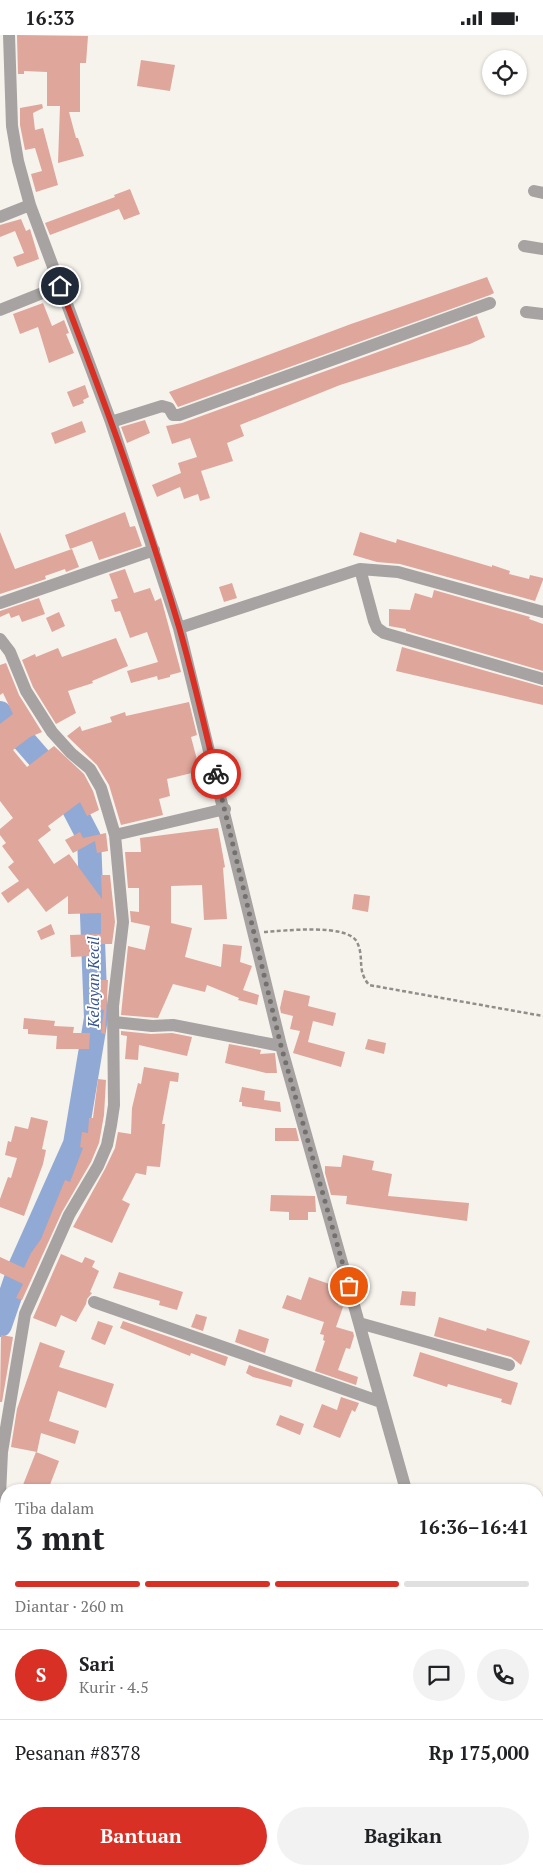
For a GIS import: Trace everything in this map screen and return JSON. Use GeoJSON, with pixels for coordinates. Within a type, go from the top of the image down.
{"type":"FeatureCollection","features":[{"type":"Feature","properties":{"kind":"street"},"geometry":{"type":"LineString","coordinates":[[8,35],[5,105],[30,205],[111,421],[179,627],[225,809],[281,1046],[404,1484]]}},
{"type":"Feature","properties":{"kind":"street"},"geometry":{"type":"LineString","coordinates":[[0,217],[30,205]]}},
{"type":"Feature","properties":{"kind":"street"},"geometry":{"type":"LineString","coordinates":[[524,246],[543,249]]}},
{"type":"Feature","properties":{"kind":"street"},"geometry":{"type":"LineString","coordinates":[[0,311],[60,286]]}},
{"type":"Feature","properties":{"kind":"street"},"geometry":{"type":"LineString","coordinates":[[111,421],[155,406],[166,407],[173,415],[186,413],[490,303]]}},
{"type":"Feature","properties":{"kind":"street"},"geometry":{"type":"LineString","coordinates":[[526,312],[543,314]]}},
{"type":"Feature","properties":{"kind":"street"},"geometry":{"type":"LineString","coordinates":[[0,603],[154,550]]}},
{"type":"Feature","properties":{"kind":"street"},"geometry":{"type":"LineString","coordinates":[[179,627],[360,569],[398,572],[543,612]]}},
{"type":"Feature","properties":{"kind":"street"},"geometry":{"type":"LineString","coordinates":[[360,569],[374,621],[377,628],[384,633],[543,679]]}},
{"type":"Feature","properties":{"kind":"street"},"geometry":{"type":"LineString","coordinates":[[0,639],[10,652],[26,691],[52,732],[71,753],[90,769],[95,777],[115,835],[123,922],[114,989],[114,1105],[107,1145],[86,1188],[69,1215],[24,1314],[2,1452],[1,1484]]}},
{"type":"Feature","properties":{"kind":"street"},"geometry":{"type":"LineString","coordinates":[[115,835],[225,809]]}},
{"type":"Feature","properties":{"kind":"street"},"geometry":{"type":"LineString","coordinates":[[114,1022],[152,1026],[173,1025],[281,1046]]}},
{"type":"Feature","properties":{"kind":"street"},"geometry":{"type":"LineString","coordinates":[[94,1302],[381,1402]]}},
{"type":"Feature","properties":{"kind":"street"},"geometry":{"type":"LineString","coordinates":[[359,1323],[509,1365]]}},
{"type":"Feature","properties":{"kind":"path"},"geometry":{"type":"LineString","coordinates":[[253,932],[336,930],[351,935],[357,942],[361,975],[369,985],[543,1016]]}},
{"type":"Feature","properties":{"kind":"building"},"geometry":{"type":"Polygon","coordinates":[[[17,35],[88,36],[86,63],[80,63],[80,112],[69,112],[76,138],[78,138],[84,156],[58,163],[60,106],[47,106],[47,72],[24,71],[24,74],[18,74],[17,35]]]}},
{"type":"Feature","properties":{"kind":"building"},"geometry":{"type":"Polygon","coordinates":[[[141,60],[175,65],[170,91],[137,86],[141,60]]]}},
{"type":"Feature","properties":{"kind":"building"},"geometry":{"type":"Polygon","coordinates":[[[42,104],[43,108],[33,113],[35,130],[43,128],[58,185],[36,192],[31,174],[42,171],[35,148],[25,150],[20,125],[20,108],[42,104]]]}},
{"type":"Feature","properties":{"kind":"building"},"geometry":{"type":"Polygon","coordinates":[[[130,189],[140,214],[124,220],[119,209],[50,235],[45,223],[115,197],[114,195],[130,189]]]}},
{"type":"Feature","properties":{"kind":"building"},"geometry":{"type":"Polygon","coordinates":[[[21,219],[26,231],[30,229],[39,259],[17,267],[13,257],[24,253],[15,231],[0,237],[0,225],[21,219]]]}},
{"type":"Feature","properties":{"kind":"building"},"geometry":{"type":"Polygon","coordinates":[[[487,277],[494,293],[490,295],[178,407],[169,392],[351,324],[487,277]]]}},
{"type":"Feature","properties":{"kind":"building"},"geometry":{"type":"Polygon","coordinates":[[[43,303],[52,326],[64,320],[69,333],[66,334],[74,353],[49,363],[38,327],[20,334],[13,314],[43,303]]]}},
{"type":"Feature","properties":{"kind":"building"},"geometry":{"type":"Polygon","coordinates":[[[477,316],[485,337],[470,344],[340,385],[240,425],[244,436],[227,443],[233,461],[201,471],[210,498],[200,501],[198,494],[184,499],[180,487],[157,497],[152,485],[181,473],[178,463],[197,457],[190,438],[172,444],[166,426],[182,423],[477,316]]]}},
{"type":"Feature","properties":{"kind":"building"},"geometry":{"type":"Polygon","coordinates":[[[85,385],[89,397],[83,400],[84,403],[73,407],[67,392],[85,385]]]}},
{"type":"Feature","properties":{"kind":"building"},"geometry":{"type":"Polygon","coordinates":[[[145,420],[150,433],[127,443],[121,427],[145,420]]]}},
{"type":"Feature","properties":{"kind":"building"},"geometry":{"type":"Polygon","coordinates":[[[82,421],[86,432],[55,444],[51,433],[82,421]]]}},
{"type":"Feature","properties":{"kind":"building"},"geometry":{"type":"Polygon","coordinates":[[[125,512],[130,527],[135,526],[142,546],[99,560],[92,541],[70,549],[65,535],[125,512]]]}},
{"type":"Feature","properties":{"kind":"building"},"geometry":{"type":"Polygon","coordinates":[[[0,532],[15,569],[72,549],[79,567],[66,572],[65,569],[45,576],[46,579],[0,594],[0,532]]]}},
{"type":"Feature","properties":{"kind":"building"},"geometry":{"type":"Polygon","coordinates":[[[360,532],[396,543],[397,539],[492,567],[492,565],[510,571],[509,574],[529,579],[530,575],[543,578],[543,580],[535,601],[400,564],[377,562],[353,555],[360,532]]]}},
{"type":"Feature","properties":{"kind":"building"},"geometry":{"type":"Polygon","coordinates":[[[125,569],[134,593],[150,588],[155,601],[161,598],[181,672],[158,680],[157,676],[131,683],[127,671],[158,662],[147,632],[130,638],[120,611],[115,612],[111,600],[118,598],[109,574],[125,569]]]}},
{"type":"Feature","properties":{"kind":"building"},"geometry":{"type":"Polygon","coordinates":[[[232,583],[237,598],[224,602],[219,587],[232,583]]]}},
{"type":"Feature","properties":{"kind":"building"},"geometry":{"type":"Polygon","coordinates":[[[434,590],[530,617],[529,619],[543,624],[543,671],[406,631],[406,629],[389,626],[389,609],[410,610],[415,593],[432,598],[434,590]]]}},
{"type":"Feature","properties":{"kind":"building"},"geometry":{"type":"Polygon","coordinates":[[[39,598],[45,614],[22,622],[19,615],[11,618],[9,613],[0,617],[0,611],[39,598]]]}},
{"type":"Feature","properties":{"kind":"building"},"geometry":{"type":"Polygon","coordinates":[[[59,612],[65,626],[52,632],[46,618],[59,612]]]}},
{"type":"Feature","properties":{"kind":"building"},"geometry":{"type":"Polygon","coordinates":[[[116,638],[128,666],[92,681],[93,683],[68,691],[76,713],[56,724],[33,687],[22,660],[35,654],[36,657],[58,648],[62,657],[116,638]]]}},
{"type":"Feature","properties":{"kind":"building"},"geometry":{"type":"Polygon","coordinates":[[[402,647],[543,687],[543,705],[396,671],[402,647]]]}},
{"type":"Feature","properties":{"kind":"building"},"geometry":{"type":"Polygon","coordinates":[[[6,663],[19,695],[42,732],[30,737],[13,750],[27,767],[54,746],[84,774],[93,791],[99,810],[87,816],[80,802],[48,826],[51,830],[38,840],[54,864],[69,854],[102,899],[101,875],[110,875],[115,922],[112,944],[89,944],[89,956],[71,957],[70,935],[101,934],[101,913],[68,914],[68,896],[46,912],[28,888],[8,903],[1,893],[19,881],[8,867],[14,862],[2,846],[6,843],[0,835],[0,829],[13,818],[0,801],[0,724],[13,714],[3,693],[0,695],[0,665],[6,663]]]}},
{"type":"Feature","properties":{"kind":"building"},"geometry":{"type":"Polygon","coordinates":[[[189,702],[197,735],[191,737],[200,771],[167,779],[170,796],[159,799],[163,815],[121,825],[109,785],[97,765],[67,736],[80,726],[82,731],[112,722],[110,717],[125,712],[126,716],[189,702]]]}},
{"type":"Feature","properties":{"kind":"building"},"geometry":{"type":"Polygon","coordinates":[[[218,828],[225,867],[223,868],[227,919],[204,920],[202,885],[171,886],[171,923],[192,928],[185,957],[221,967],[223,944],[242,946],[240,962],[252,966],[243,990],[259,995],[257,1005],[238,1000],[239,998],[207,985],[205,992],[173,984],[158,1018],[121,1015],[128,946],[145,950],[150,926],[131,922],[130,911],[139,912],[139,888],[128,888],[125,852],[141,852],[140,838],[218,828]]]}},
{"type":"Feature","properties":{"kind":"building"},"geometry":{"type":"Polygon","coordinates":[[[80,832],[83,838],[106,833],[108,851],[97,853],[95,841],[73,853],[65,840],[80,832]]]}},
{"type":"Feature","properties":{"kind":"building"},"geometry":{"type":"Polygon","coordinates":[[[354,894],[370,896],[368,912],[352,909],[354,894]]]}},
{"type":"Feature","properties":{"kind":"building"},"geometry":{"type":"Polygon","coordinates":[[[51,924],[55,934],[41,940],[37,931],[51,924]]]}},
{"type":"Feature","properties":{"kind":"building"},"geometry":{"type":"Polygon","coordinates":[[[101,980],[108,980],[105,1034],[101,1033],[104,1010],[99,1009],[101,980]]]}},
{"type":"Feature","properties":{"kind":"building"},"geometry":{"type":"Polygon","coordinates":[[[284,990],[310,996],[308,1006],[336,1013],[333,1026],[313,1021],[308,1042],[345,1052],[341,1067],[293,1053],[300,1031],[290,1029],[293,1016],[281,1013],[280,1008],[284,990]]]}},
{"type":"Feature","properties":{"kind":"building"},"geometry":{"type":"Polygon","coordinates":[[[24,1018],[55,1021],[54,1026],[74,1027],[73,1033],[90,1033],[89,1049],[56,1049],[57,1036],[28,1034],[28,1029],[23,1029],[24,1018]]]}},
{"type":"Feature","properties":{"kind":"building"},"geometry":{"type":"Polygon","coordinates":[[[121,1031],[151,1034],[172,1033],[192,1037],[187,1056],[139,1045],[138,1060],[125,1059],[127,1036],[121,1035],[121,1031]]]}},
{"type":"Feature","properties":{"kind":"building"},"geometry":{"type":"Polygon","coordinates":[[[368,1039],[386,1043],[384,1054],[365,1049],[368,1039]]]}},
{"type":"Feature","properties":{"kind":"building"},"geometry":{"type":"Polygon","coordinates":[[[229,1044],[261,1050],[260,1054],[275,1053],[277,1073],[266,1073],[225,1063],[229,1044]]]}},
{"type":"Feature","properties":{"kind":"building"},"geometry":{"type":"Polygon","coordinates":[[[144,1067],[179,1073],[178,1082],[170,1081],[162,1124],[165,1124],[160,1167],[147,1166],[146,1175],[136,1173],[122,1200],[130,1204],[112,1243],[73,1227],[115,1148],[118,1132],[131,1134],[132,1108],[138,1083],[141,1084],[144,1067]]]}},
{"type":"Feature","properties":{"kind":"building"},"geometry":{"type":"Polygon","coordinates":[[[98,1079],[106,1080],[104,1115],[99,1143],[91,1162],[62,1212],[22,1300],[16,1298],[23,1284],[0,1273],[0,1257],[24,1268],[31,1253],[41,1239],[65,1180],[70,1182],[83,1148],[80,1147],[82,1132],[88,1133],[89,1118],[93,1118],[98,1079]]]}},
{"type":"Feature","properties":{"kind":"building"},"geometry":{"type":"Polygon","coordinates":[[[242,1087],[265,1091],[264,1100],[280,1102],[281,1112],[242,1106],[242,1102],[239,1102],[242,1087]]]}},
{"type":"Feature","properties":{"kind":"building"},"geometry":{"type":"Polygon","coordinates":[[[31,1117],[48,1121],[42,1149],[46,1150],[43,1164],[24,1216],[0,1207],[0,1199],[8,1177],[11,1178],[17,1158],[5,1155],[8,1141],[11,1142],[15,1126],[28,1129],[31,1117]]]}},
{"type":"Feature","properties":{"kind":"building"},"geometry":{"type":"Polygon","coordinates":[[[275,1128],[296,1128],[299,1141],[275,1141],[275,1128]]]}},
{"type":"Feature","properties":{"kind":"building"},"geometry":{"type":"Polygon","coordinates":[[[343,1155],[374,1161],[372,1170],[392,1174],[388,1196],[469,1203],[467,1221],[346,1204],[347,1196],[331,1195],[325,1173],[325,1166],[341,1167],[343,1155]]]}},
{"type":"Feature","properties":{"kind":"building"},"geometry":{"type":"Polygon","coordinates":[[[271,1195],[315,1196],[316,1212],[308,1212],[308,1220],[289,1220],[289,1212],[270,1211],[271,1195]]]}},
{"type":"Feature","properties":{"kind":"building"},"geometry":{"type":"Polygon","coordinates":[[[61,1254],[82,1263],[85,1257],[95,1261],[92,1267],[99,1271],[90,1292],[92,1293],[76,1322],[61,1315],[56,1327],[33,1318],[61,1254]]]}},
{"type":"Feature","properties":{"kind":"building"},"geometry":{"type":"Polygon","coordinates":[[[119,1272],[183,1292],[177,1310],[159,1305],[160,1301],[113,1288],[119,1272]]]}},
{"type":"Feature","properties":{"kind":"building"},"geometry":{"type":"Polygon","coordinates":[[[309,1277],[341,1288],[342,1292],[338,1305],[343,1307],[336,1327],[353,1332],[354,1336],[350,1349],[346,1348],[338,1370],[358,1377],[356,1385],[315,1371],[325,1341],[323,1340],[324,1335],[320,1334],[324,1322],[282,1308],[287,1295],[301,1300],[309,1277]]]}},
{"type":"Feature","properties":{"kind":"building"},"geometry":{"type":"Polygon","coordinates":[[[402,1291],[416,1292],[415,1306],[400,1305],[402,1291]]]}},
{"type":"Feature","properties":{"kind":"building"},"geometry":{"type":"Polygon","coordinates":[[[196,1314],[207,1317],[203,1331],[191,1327],[196,1314]]]}},
{"type":"Feature","properties":{"kind":"building"},"geometry":{"type":"Polygon","coordinates":[[[439,1317],[486,1331],[487,1328],[530,1341],[521,1365],[511,1357],[434,1336],[439,1317]]]}},
{"type":"Feature","properties":{"kind":"building"},"geometry":{"type":"Polygon","coordinates":[[[98,1321],[113,1326],[105,1345],[91,1339],[98,1321]]]}},
{"type":"Feature","properties":{"kind":"building"},"geometry":{"type":"Polygon","coordinates":[[[123,1321],[228,1357],[225,1366],[191,1353],[190,1356],[120,1328],[123,1321]]]}},
{"type":"Feature","properties":{"kind":"building"},"geometry":{"type":"Polygon","coordinates":[[[239,1329],[269,1339],[265,1353],[235,1342],[239,1329]]]}},
{"type":"Feature","properties":{"kind":"building"},"geometry":{"type":"Polygon","coordinates":[[[1,1335],[13,1337],[2,1402],[0,1402],[1,1335]]]}},
{"type":"Feature","properties":{"kind":"building"},"geometry":{"type":"Polygon","coordinates":[[[40,1342],[65,1351],[59,1367],[114,1384],[106,1408],[58,1391],[49,1421],[79,1431],[75,1444],[41,1433],[37,1452],[11,1447],[17,1409],[40,1342]]]}},
{"type":"Feature","properties":{"kind":"building"},"geometry":{"type":"Polygon","coordinates":[[[420,1352],[518,1383],[511,1405],[501,1402],[502,1399],[448,1384],[447,1387],[413,1376],[420,1352]]]}},
{"type":"Feature","properties":{"kind":"building"},"geometry":{"type":"Polygon","coordinates":[[[249,1365],[293,1380],[291,1387],[253,1377],[246,1373],[249,1365]]]}},
{"type":"Feature","properties":{"kind":"building"},"geometry":{"type":"Polygon","coordinates":[[[341,1397],[359,1403],[355,1412],[352,1410],[340,1438],[313,1427],[322,1404],[337,1410],[341,1397]]]}},
{"type":"Feature","properties":{"kind":"building"},"geometry":{"type":"Polygon","coordinates":[[[280,1415],[304,1424],[300,1435],[276,1425],[280,1415]]]}},
{"type":"Feature","properties":{"kind":"building"},"geometry":{"type":"Polygon","coordinates":[[[36,1452],[59,1461],[50,1484],[23,1484],[36,1452]]]}},
{"type":"Feature","properties":{"kind":"waterway","name":"Kelayan Kecil"},"geometry":{"type":"LineString","coordinates":[[0,713],[60,782],[89,838],[96,1018],[75,1144],[20,1267],[0,1325]]}},
{"type":"Feature","properties":{"kind":"way so far"},"geometry":{"type":"LineString","coordinates":[[216,774],[281,1046],[349,1286]]}},
{"type":"Feature","properties":{"kind":"route"},"geometry":{"type":"LineString","coordinates":[[60,286],[111,421],[179,627],[216,774]]}}]}
